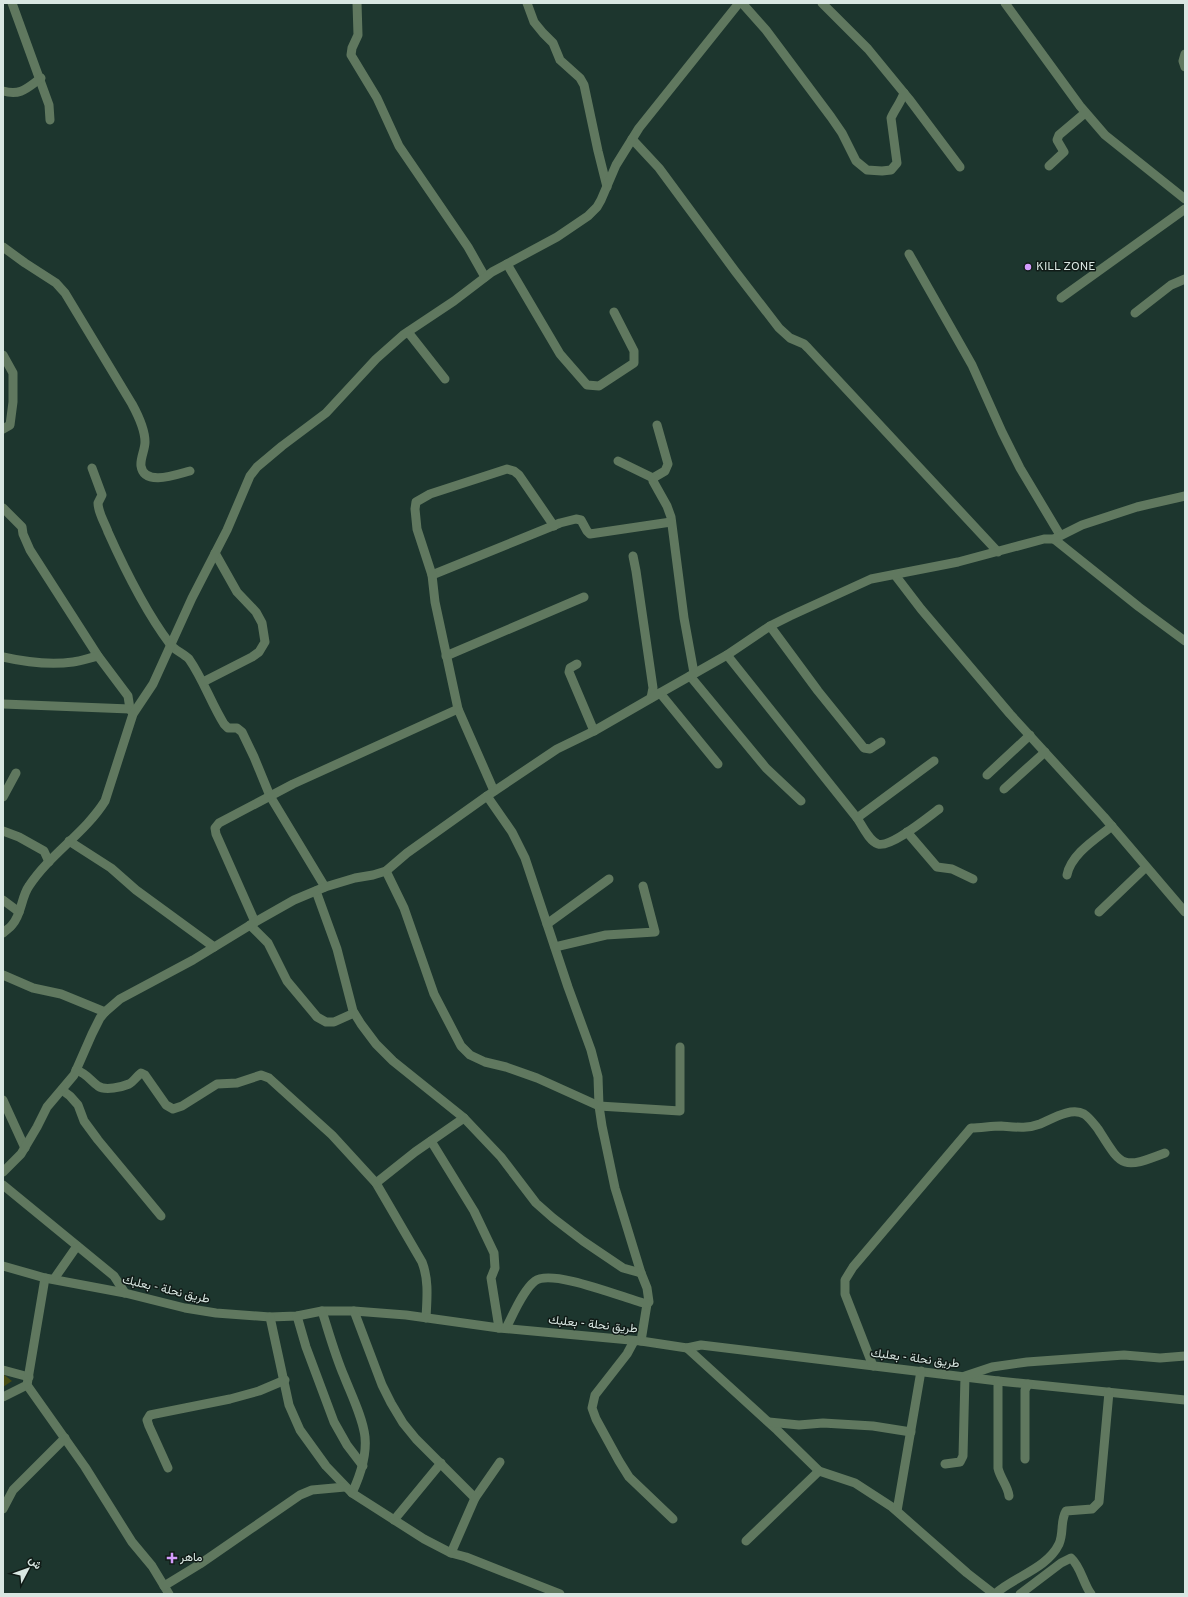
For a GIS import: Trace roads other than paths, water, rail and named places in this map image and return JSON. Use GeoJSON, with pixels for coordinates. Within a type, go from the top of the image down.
{"type":"FeatureCollection","features":[{"type":"Feature","properties":{"kind":"street"},"geometry":{"type":"LineString","coordinates":[[12,3],[41,78],[49,105],[50,120]]}},
{"type":"Feature","properties":{"kind":"street"},"geometry":{"type":"LineString","coordinates":[[357,3],[358,35],[352,48],[351,56],[377,98],[399,146],[454,227],[485,277]]}},
{"type":"Feature","properties":{"kind":"street"},"geometry":{"type":"LineString","coordinates":[[527,3],[534,22],[553,43],[560,60],[580,78],[584,85],[607,187]]}},
{"type":"Feature","properties":{"kind":"street"},"geometry":{"type":"LineString","coordinates":[[3,933],[12,925],[19,912],[29,886],[49,862],[99,810],[104,800],[132,712],[152,684],[250,476],[257,467],[326,413],[376,359],[408,332],[485,277],[530,250],[557,237],[588,216],[597,207],[616,165],[632,139],[739,3]]}},
{"type":"Feature","properties":{"kind":"street"},"geometry":{"type":"LineString","coordinates":[[742,3],[766,30],[831,117],[842,133],[856,161],[867,170],[891,170],[896,163],[891,118],[901,102],[904,93]]}},
{"type":"Feature","properties":{"kind":"street"},"geometry":{"type":"LineString","coordinates":[[822,3],[868,49],[904,93],[960,167]]}},
{"type":"Feature","properties":{"kind":"street"},"geometry":{"type":"LineString","coordinates":[[1004,3],[1085,113],[1105,135],[1185,199]]}},
{"type":"Feature","properties":{"kind":"street"},"geometry":{"type":"LineString","coordinates":[[1012,13],[1015,3]]}},
{"type":"Feature","properties":{"kind":"street"},"geometry":{"type":"LineString","coordinates":[[1185,54],[1183,61],[1185,67]]}},
{"type":"Feature","properties":{"kind":"street"},"geometry":{"type":"LineString","coordinates":[[3,91],[14,94],[25,89],[41,78]]}},
{"type":"Feature","properties":{"kind":"street"},"geometry":{"type":"LineString","coordinates":[[1048,166],[1064,152],[1057,140],[1059,135],[1085,113]]}},
{"type":"Feature","properties":{"kind":"street"},"geometry":{"type":"LineString","coordinates":[[632,139],[659,168],[735,271],[785,335],[808,348],[998,552]]}},
{"type":"Feature","properties":{"kind":"street"},"geometry":{"type":"LineString","coordinates":[[1062,298],[1185,209]]}},
{"type":"Feature","properties":{"kind":"street"},"geometry":{"type":"LineString","coordinates":[[3,247],[56,283],[65,293],[138,415],[145,438],[145,448],[141,466],[146,474],[154,478],[160,478],[190,470]]}},
{"type":"Feature","properties":{"kind":"street"},"geometry":{"type":"LineString","coordinates":[[908,254],[972,365],[1002,432],[1057,537],[1139,607],[1185,641]]}},
{"type":"Feature","properties":{"kind":"street"},"geometry":{"type":"LineString","coordinates":[[507,264],[560,354],[587,385],[599,386],[634,363],[634,351],[614,312]]}},
{"type":"Feature","properties":{"kind":"street"},"geometry":{"type":"LineString","coordinates":[[1135,313],[1171,285],[1185,279]]}},
{"type":"Feature","properties":{"kind":"street"},"geometry":{"type":"LineString","coordinates":[[408,332],[445,379]]}},
{"type":"Feature","properties":{"kind":"street"},"geometry":{"type":"LineString","coordinates":[[3,355],[14,373],[13,402],[10,425],[3,429]]}},
{"type":"Feature","properties":{"kind":"street"},"geometry":{"type":"LineString","coordinates":[[653,478],[665,471],[668,464],[657,424]]}},
{"type":"Feature","properties":{"kind":"street"},"geometry":{"type":"LineString","coordinates":[[618,461],[653,478],[653,481],[668,506],[692,674],[761,763],[801,801]]}},
{"type":"Feature","properties":{"kind":"street"},"geometry":{"type":"LineString","coordinates":[[92,468],[102,495],[98,506],[120,557],[153,618],[171,646],[189,659],[203,682],[224,724],[228,728],[237,728],[242,732],[270,796],[325,886]]}},
{"type":"Feature","properties":{"kind":"street"},"geometry":{"type":"LineString","coordinates":[[554,526],[519,475],[507,469],[430,494],[416,502],[415,509],[417,529],[432,575],[435,602],[458,710],[490,794],[519,844],[525,858],[595,1063],[598,1077],[599,1106],[615,1188],[641,1273],[649,1294],[646,1318],[638,1341],[595,1395],[592,1408],[596,1419],[629,1477],[673,1519]]}},
{"type":"Feature","properties":{"kind":"street"},"geometry":{"type":"LineString","coordinates":[[3,1172],[25,1148],[47,1107],[62,1090],[76,1070],[92,1034],[105,1012],[120,1000],[193,960],[252,923],[294,900],[325,886],[373,875],[386,870],[407,852],[557,749],[594,731],[660,693],[727,654],[770,626],[871,579],[895,576],[958,562],[1044,539],[1057,537],[1082,525],[1137,506],[1185,496]]}},
{"type":"Feature","properties":{"kind":"street"},"geometry":{"type":"LineString","coordinates":[[3,508],[22,527],[23,534],[30,550],[98,656],[128,696],[132,712]]}},
{"type":"Feature","properties":{"kind":"street"},"geometry":{"type":"LineString","coordinates":[[432,575],[554,526],[578,518],[581,520],[586,531],[590,534],[671,522]]}},
{"type":"Feature","properties":{"kind":"street"},"geometry":{"type":"LineString","coordinates":[[203,682],[252,657],[259,652],[265,642],[264,632],[259,616],[237,592],[215,553]]}},
{"type":"Feature","properties":{"kind":"street"},"geometry":{"type":"LineString","coordinates":[[633,556],[653,688],[651,698]]}},
{"type":"Feature","properties":{"kind":"street"},"geometry":{"type":"LineString","coordinates":[[895,576],[1030,735],[1112,826],[1185,912]]}},
{"type":"Feature","properties":{"kind":"street"},"geometry":{"type":"LineString","coordinates":[[446,656],[584,597]]}},
{"type":"Feature","properties":{"kind":"street"},"geometry":{"type":"LineString","coordinates":[[770,626],[818,691],[864,748],[867,750],[870,749],[881,742]]}},
{"type":"Feature","properties":{"kind":"street"},"geometry":{"type":"LineString","coordinates":[[727,654],[873,840],[878,844],[889,843],[939,809]]}},
{"type":"Feature","properties":{"kind":"street"},"geometry":{"type":"LineString","coordinates":[[3,658],[20,661],[51,663],[73,662],[98,656]]}},
{"type":"Feature","properties":{"kind":"street"},"geometry":{"type":"LineString","coordinates":[[577,664],[570,668],[569,672],[594,731]]}},
{"type":"Feature","properties":{"kind":"street"},"geometry":{"type":"LineString","coordinates":[[660,693],[718,764]]}},
{"type":"Feature","properties":{"kind":"street"},"geometry":{"type":"LineString","coordinates":[[3,704],[132,712]]}},
{"type":"Feature","properties":{"kind":"street"},"geometry":{"type":"LineString","coordinates":[[354,1013],[334,1022],[326,1022],[317,1017],[287,981],[268,942],[252,923],[216,834],[215,828],[223,820],[293,784],[458,710]]}},
{"type":"Feature","properties":{"kind":"street"},"geometry":{"type":"LineString","coordinates":[[987,775],[1030,735]]}},
{"type":"Feature","properties":{"kind":"street"},"geometry":{"type":"LineString","coordinates":[[1004,789],[1045,752]]}},
{"type":"Feature","properties":{"kind":"street"},"geometry":{"type":"LineString","coordinates":[[857,818],[934,762]]}},
{"type":"Feature","properties":{"kind":"street"},"geometry":{"type":"LineString","coordinates":[[3,796],[16,772]]}},
{"type":"Feature","properties":{"kind":"street"},"geometry":{"type":"LineString","coordinates":[[1067,875],[1068,868],[1077,856],[1112,826]]}},
{"type":"Feature","properties":{"kind":"street"},"geometry":{"type":"LineString","coordinates":[[3,831],[19,837],[44,851],[49,862]]}},
{"type":"Feature","properties":{"kind":"street"},"geometry":{"type":"LineString","coordinates":[[906,832],[937,868],[952,869],[973,879]]}},
{"type":"Feature","properties":{"kind":"street"},"geometry":{"type":"LineString","coordinates":[[69,841],[111,868],[136,890],[214,947]]}},
{"type":"Feature","properties":{"kind":"street"},"geometry":{"type":"LineString","coordinates":[[1099,912],[1146,867]]}},
{"type":"Feature","properties":{"kind":"street"},"geometry":{"type":"LineString","coordinates":[[386,870],[404,908],[434,994],[461,1046],[477,1059],[537,1078],[599,1106],[680,1111],[680,1047]]}},
{"type":"Feature","properties":{"kind":"street"},"geometry":{"type":"LineString","coordinates":[[547,924],[609,879]]}},
{"type":"Feature","properties":{"kind":"street"},"geometry":{"type":"LineString","coordinates":[[555,947],[606,935],[655,932],[643,886]]}},
{"type":"Feature","properties":{"kind":"street"},"geometry":{"type":"LineString","coordinates":[[316,891],[337,949],[354,1013],[376,1044],[393,1061],[464,1118],[501,1157],[536,1203],[553,1218],[583,1241],[623,1268],[641,1273]]}},
{"type":"Feature","properties":{"kind":"street"},"geometry":{"type":"LineString","coordinates":[[3,900],[19,912]]}},
{"type":"Feature","properties":{"kind":"street"},"geometry":{"type":"LineString","coordinates":[[4,977],[33,988],[61,994],[105,1012]]}},
{"type":"Feature","properties":{"kind":"street"},"geometry":{"type":"LineString","coordinates":[[76,1070],[83,1072],[99,1087],[104,1088],[129,1084],[141,1073],[145,1076],[166,1105],[173,1109],[182,1106],[217,1084],[238,1083],[261,1075],[266,1076],[332,1135],[376,1183],[422,1262],[428,1283],[426,1318]]}},
{"type":"Feature","properties":{"kind":"street"},"geometry":{"type":"LineString","coordinates":[[62,1090],[78,1105],[84,1120],[98,1140],[161,1216]]}},
{"type":"Feature","properties":{"kind":"street"},"geometry":{"type":"LineString","coordinates":[[3,1100],[25,1148]]}},
{"type":"Feature","properties":{"kind":"street"},"geometry":{"type":"LineString","coordinates":[[873,1366],[845,1294],[845,1280],[853,1267],[971,1128],[1001,1126],[1016,1128],[1029,1127],[1040,1124],[1059,1115],[1077,1112],[1084,1114],[1093,1123],[1120,1161],[1129,1163],[1140,1162],[1165,1153]]}},
{"type":"Feature","properties":{"kind":"street"},"geometry":{"type":"LineString","coordinates":[[376,1183],[464,1118]]}},
{"type":"Feature","properties":{"kind":"street"},"geometry":{"type":"LineString","coordinates":[[431,1141],[474,1211],[494,1253],[495,1268],[491,1278],[503,1328]]}},
{"type":"Feature","properties":{"kind":"street"},"geometry":{"type":"LineString","coordinates":[[3,1185],[114,1276],[125,1293]]}},
{"type":"Feature","properties":{"kind":"street"},"geometry":{"type":"LineString","coordinates":[[3,1397],[28,1381],[50,1279],[77,1246]]}},
{"type":"Feature","properties":{"kind":"street","name":"طريق نحلة - بعلبك"},"geometry":{"type":"LineString","coordinates":[[3,1266],[50,1279],[125,1293],[185,1308],[242,1316],[297,1316],[322,1311],[354,1311],[426,1318],[503,1328],[638,1341],[687,1348],[701,1345],[998,1381],[1185,1400]]}},
{"type":"Feature","properties":{"kind":"street"},"geometry":{"type":"LineString","coordinates":[[503,1328],[532,1284],[539,1278],[544,1277],[600,1288],[647,1304]]}},
{"type":"Feature","properties":{"kind":"street"},"geometry":{"type":"LineString","coordinates":[[3,1370],[28,1381],[85,1467],[132,1542],[152,1566],[166,1590],[224,1546],[300,1495],[312,1490],[348,1490],[358,1480],[363,1466],[365,1443],[364,1429],[338,1362],[322,1311]]}},
{"type":"Feature","properties":{"kind":"street"},"geometry":{"type":"LineString","coordinates":[[354,1311],[390,1403],[403,1424],[416,1439],[476,1498]]}},
{"type":"Feature","properties":{"kind":"street"},"geometry":{"type":"LineString","coordinates":[[297,1316],[306,1347],[334,1422],[347,1445],[363,1466]]}},
{"type":"Feature","properties":{"kind":"street"},"geometry":{"type":"LineString","coordinates":[[270,1317],[290,1405],[300,1430],[319,1458],[348,1490],[424,1539],[451,1553],[466,1557],[560,1594]]}},
{"type":"Feature","properties":{"kind":"street"},"geometry":{"type":"LineString","coordinates":[[687,1348],[769,1422],[819,1471],[855,1483],[897,1511],[967,1573],[994,1594],[1049,1557],[1060,1543],[1063,1532],[1064,1515],[1066,1511],[1092,1509],[1099,1502],[1109,1392]]}},
{"type":"Feature","properties":{"kind":"street"},"geometry":{"type":"LineString","coordinates":[[945,1464],[960,1462],[963,1456],[965,1376],[992,1367],[1026,1362],[1124,1354],[1160,1358],[1185,1356]]}},
{"type":"Feature","properties":{"kind":"street"},"geometry":{"type":"LineString","coordinates":[[897,1511],[921,1371]]}},
{"type":"Feature","properties":{"kind":"street"},"geometry":{"type":"LineString","coordinates":[[168,1468],[149,1426],[147,1420],[150,1415],[230,1399],[259,1391],[284,1380]]}},
{"type":"Feature","properties":{"kind":"street"},"geometry":{"type":"LineString","coordinates":[[998,1381],[998,1468],[1009,1496]]}},
{"type":"Feature","properties":{"kind":"street"},"geometry":{"type":"LineString","coordinates":[[1025,1459],[1026,1390],[1028,1384]]}},
{"type":"Feature","properties":{"kind":"street"},"geometry":{"type":"LineString","coordinates":[[769,1422],[799,1425],[823,1423],[873,1426],[911,1432]]}},
{"type":"Feature","properties":{"kind":"street"},"geometry":{"type":"LineString","coordinates":[[3,1509],[6,1495],[13,1490],[65,1438]]}},
{"type":"Feature","properties":{"kind":"street"},"geometry":{"type":"LineString","coordinates":[[451,1553],[476,1498],[500,1462]]}},
{"type":"Feature","properties":{"kind":"street"},"geometry":{"type":"LineString","coordinates":[[394,1520],[441,1463]]}},
{"type":"Feature","properties":{"kind":"street"},"geometry":{"type":"LineString","coordinates":[[746,1542],[819,1471]]}},
{"type":"Feature","properties":{"kind":"street"},"geometry":{"type":"LineString","coordinates":[[1049,1557],[1056,1566]]}},
{"type":"Feature","properties":{"kind":"street"},"geometry":{"type":"LineString","coordinates":[[1020,1594],[1056,1566],[1071,1558],[1073,1559],[1091,1594]]}},
{"type":"Feature","properties":{"kind":"place","name":"KILL ZONE"},"geometry":{"type":"Point","coordinates":[1028,267]}},
{"type":"Feature","properties":{"kind":"place","name":"ماهر"},"geometry":{"type":"Point","coordinates":[172,1558]}}]}
